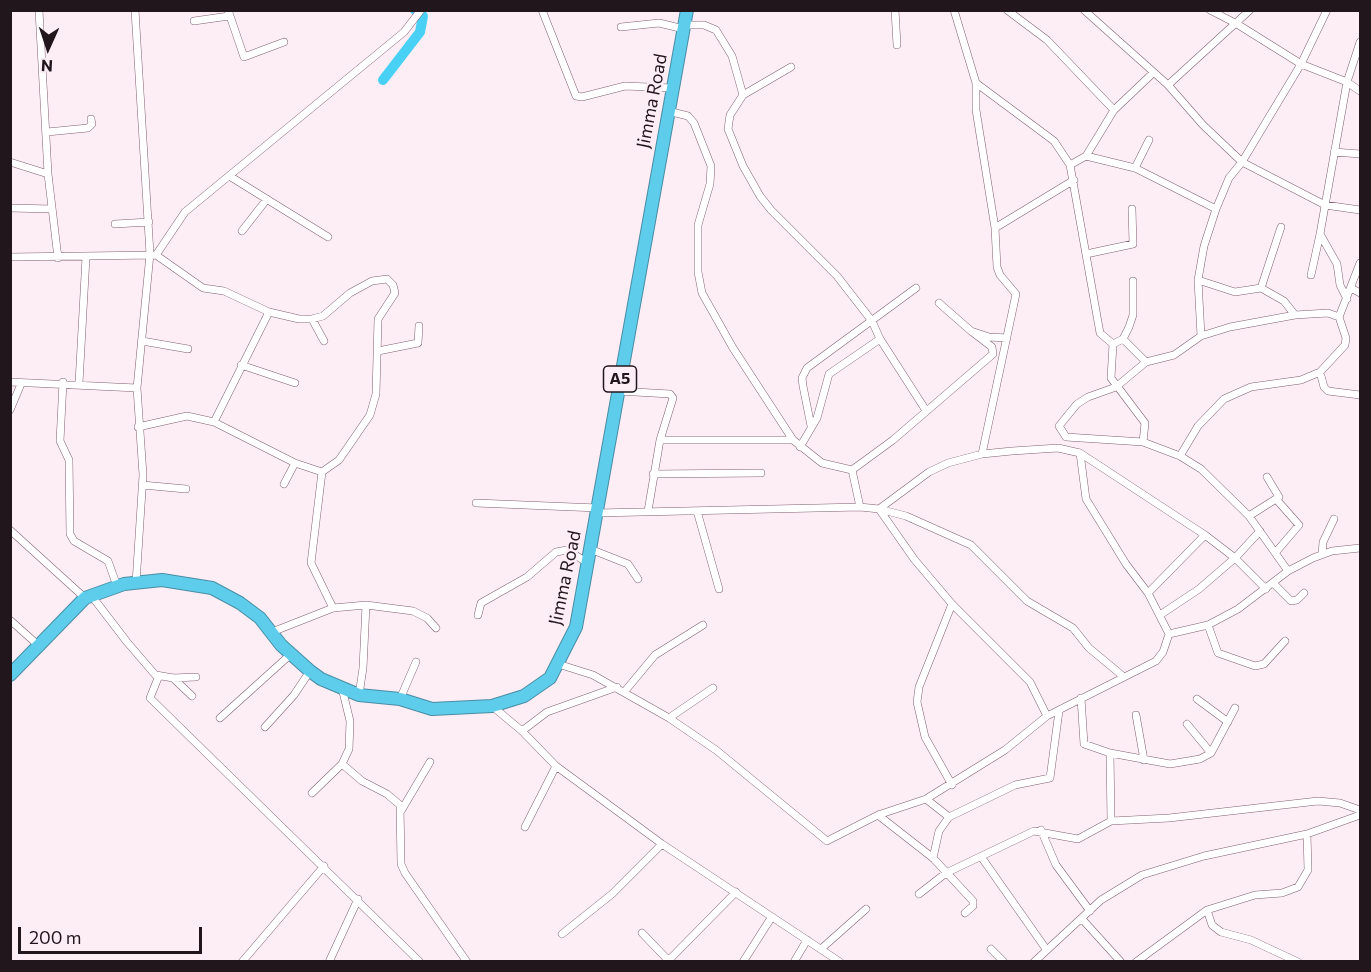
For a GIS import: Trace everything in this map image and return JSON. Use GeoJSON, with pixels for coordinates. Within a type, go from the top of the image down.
{"type":"FeatureCollection","features":[{"type":"Feature","properties":{"kind":"highway","name":"Jimma Road"},"geometry":{"type":"LineString","coordinates":[[10,675],[88,597],[117,586],[162,580],[212,588],[250,610],[291,654],[321,679],[359,694],[400,699],[432,709],[492,706],[516,700],[542,685],[558,664],[576,627],[685,18]]}},
{"type":"Feature","properties":{"kind":"street"},"geometry":{"type":"LineString","coordinates":[[39,10],[48,174],[58,258]]}},
{"type":"Feature","properties":{"kind":"street"},"geometry":{"type":"LineString","coordinates":[[135,10],[153,255],[137,388],[142,485],[136,583]]}},
{"type":"Feature","properties":{"kind":"street"},"geometry":{"type":"LineString","coordinates":[[153,255],[185,212],[231,177],[404,32],[421,10]]}},
{"type":"Feature","properties":{"kind":"street"},"geometry":{"type":"LineString","coordinates":[[542,10],[576,96],[582,97],[625,86],[672,88]]}},
{"type":"Feature","properties":{"kind":"street"},"geometry":{"type":"LineString","coordinates":[[895,10],[897,45]]}},
{"type":"Feature","properties":{"kind":"street"},"geometry":{"type":"LineString","coordinates":[[954,10],[976,83],[976,110],[995,228],[997,267],[1000,275],[1016,294],[982,454]]}},
{"type":"Feature","properties":{"kind":"street"},"geometry":{"type":"LineString","coordinates":[[1007,10],[1047,39],[1114,110]]}},
{"type":"Feature","properties":{"kind":"street"},"geometry":{"type":"LineString","coordinates":[[1210,10],[1238,24],[1301,64],[1347,82],[1360,91]]}},
{"type":"Feature","properties":{"kind":"street"},"geometry":{"type":"LineString","coordinates":[[1168,85],[1238,24],[1250,10]]}},
{"type":"Feature","properties":{"kind":"street"},"geometry":{"type":"LineString","coordinates":[[1201,336],[1198,280],[1204,246],[1216,209],[1229,178],[1242,162],[1301,64],[1327,10]]}},
{"type":"Feature","properties":{"kind":"street"},"geometry":{"type":"LineString","coordinates":[[1089,12],[1168,85],[1203,125],[1242,162],[1325,205],[1360,210]]}},
{"type":"Feature","properties":{"kind":"street"},"geometry":{"type":"LineString","coordinates":[[194,21],[229,13],[244,57],[284,42]]}},
{"type":"Feature","properties":{"kind":"street"},"geometry":{"type":"LineString","coordinates":[[621,27],[685,18],[716,30],[732,56],[743,95]]}},
{"type":"Feature","properties":{"kind":"street"},"geometry":{"type":"LineString","coordinates":[[1311,275],[1347,82],[1360,42]]}},
{"type":"Feature","properties":{"kind":"street"},"geometry":{"type":"LineString","coordinates":[[791,67],[743,95],[730,115],[728,129],[743,166],[771,210],[837,276],[872,321],[880,339],[925,409]]}},
{"type":"Feature","properties":{"kind":"street"},"geometry":{"type":"LineString","coordinates":[[1070,165],[1086,156],[1114,110],[1153,73]]}},
{"type":"Feature","properties":{"kind":"street"},"geometry":{"type":"LineString","coordinates":[[976,83],[1054,141],[1070,165],[1100,333],[1113,344]]}},
{"type":"Feature","properties":{"kind":"street"},"geometry":{"type":"LineString","coordinates":[[668,111],[688,116],[694,123],[711,166],[710,184],[698,225],[698,272],[702,293],[733,348],[794,441],[822,463],[852,470],[893,440],[925,409],[993,354],[992,347],[939,303]]}},
{"type":"Feature","properties":{"kind":"street"},"geometry":{"type":"LineString","coordinates":[[47,132],[88,128],[92,124],[91,119]]}},
{"type":"Feature","properties":{"kind":"street"},"geometry":{"type":"LineString","coordinates":[[1135,168],[1149,140]]}},
{"type":"Feature","properties":{"kind":"street"},"geometry":{"type":"LineString","coordinates":[[1334,152],[1360,154]]}},
{"type":"Feature","properties":{"kind":"street"},"geometry":{"type":"LineString","coordinates":[[1086,156],[1135,168],[1216,209]]}},
{"type":"Feature","properties":{"kind":"street"},"geometry":{"type":"LineString","coordinates":[[10,162],[48,174]]}},
{"type":"Feature","properties":{"kind":"street"},"geometry":{"type":"LineString","coordinates":[[231,177],[328,237]]}},
{"type":"Feature","properties":{"kind":"street"},"geometry":{"type":"LineString","coordinates":[[995,228],[1074,180]]}},
{"type":"Feature","properties":{"kind":"street"},"geometry":{"type":"LineString","coordinates":[[242,231],[267,199]]}},
{"type":"Feature","properties":{"kind":"street"},"geometry":{"type":"LineString","coordinates":[[10,208],[52,209]]}},
{"type":"Feature","properties":{"kind":"street"},"geometry":{"type":"LineString","coordinates":[[1086,254],[1133,244],[1132,209]]}},
{"type":"Feature","properties":{"kind":"street"},"geometry":{"type":"LineString","coordinates":[[114,224],[149,222]]}},
{"type":"Feature","properties":{"kind":"street"},"geometry":{"type":"LineString","coordinates":[[1261,288],[1281,227]]}},
{"type":"Feature","properties":{"kind":"street"},"geometry":{"type":"LineString","coordinates":[[1320,234],[1337,264],[1340,285],[1347,299]]}},
{"type":"Feature","properties":{"kind":"street"},"geometry":{"type":"LineString","coordinates":[[10,257],[153,255],[203,288],[224,291],[269,312],[288,318],[312,320],[333,310],[351,293],[372,281],[387,279],[395,293],[378,319],[376,394],[370,415],[339,460],[322,472],[311,563],[333,608]]}},
{"type":"Feature","properties":{"kind":"street"},"geometry":{"type":"LineString","coordinates":[[79,383],[86,257]]}},
{"type":"Feature","properties":{"kind":"street"},"geometry":{"type":"LineString","coordinates":[[1339,317],[1360,263]]}},
{"type":"Feature","properties":{"kind":"street"},"geometry":{"type":"LineString","coordinates":[[1198,280],[1235,292],[1261,288],[1284,301],[1295,315]]}},
{"type":"Feature","properties":{"kind":"street"},"geometry":{"type":"LineString","coordinates":[[1113,344],[1123,339],[1133,315],[1133,281]]}},
{"type":"Feature","properties":{"kind":"street"},"geometry":{"type":"LineString","coordinates":[[811,426],[803,386],[807,368],[916,288]]}},
{"type":"Feature","properties":{"kind":"street"},"geometry":{"type":"LineString","coordinates":[[1351,288],[1360,293]]}},
{"type":"Feature","properties":{"kind":"street"},"geometry":{"type":"LineString","coordinates":[[214,422],[269,312]]}},
{"type":"Feature","properties":{"kind":"street"},"geometry":{"type":"LineString","coordinates":[[1180,456],[1198,426],[1224,399],[1251,387],[1301,380],[1320,372],[1345,345],[1345,330],[1339,317],[1328,313],[1295,315],[1230,327],[1201,336],[1174,355],[1146,362],[1116,387],[1088,397],[1077,404],[1059,426],[1066,437],[1075,439],[1143,442],[1180,456],[1201,469],[1248,516],[1276,552],[1288,572]]}},
{"type":"Feature","properties":{"kind":"street"},"geometry":{"type":"LineString","coordinates":[[312,320],[324,341]]}},
{"type":"Feature","properties":{"kind":"street"},"geometry":{"type":"LineString","coordinates":[[378,351],[418,343],[419,327]]}},
{"type":"Feature","properties":{"kind":"street"},"geometry":{"type":"LineString","coordinates":[[971,331],[989,337],[1008,338]]}},
{"type":"Feature","properties":{"kind":"street"},"geometry":{"type":"LineString","coordinates":[[800,447],[808,437],[811,426],[819,413],[829,374],[880,339]]}},
{"type":"Feature","properties":{"kind":"street"},"geometry":{"type":"LineString","coordinates":[[1123,339],[1146,362]]}},
{"type":"Feature","properties":{"kind":"street"},"geometry":{"type":"LineString","coordinates":[[142,341],[189,350]]}},
{"type":"Feature","properties":{"kind":"street"},"geometry":{"type":"LineString","coordinates":[[1113,344],[1110,373],[1116,387],[1145,423],[1143,442]]}},
{"type":"Feature","properties":{"kind":"street"},"geometry":{"type":"LineString","coordinates":[[241,365],[295,383]]}},
{"type":"Feature","properties":{"kind":"street"},"geometry":{"type":"LineString","coordinates":[[1320,372],[1324,387],[1328,391],[1360,395]]}},
{"type":"Feature","properties":{"kind":"street"},"geometry":{"type":"LineString","coordinates":[[10,382],[21,384],[63,382],[137,388]]}},
{"type":"Feature","properties":{"kind":"street"},"geometry":{"type":"LineString","coordinates":[[63,382],[60,441],[69,460],[70,534],[74,541],[108,561],[117,586]]}},
{"type":"Feature","properties":{"kind":"street"},"geometry":{"type":"LineString","coordinates":[[10,410],[21,384]]}},
{"type":"Feature","properties":{"kind":"street"},"geometry":{"type":"LineString","coordinates":[[618,391],[670,394],[673,401],[660,440],[648,511]]}},
{"type":"Feature","properties":{"kind":"street"},"geometry":{"type":"LineString","coordinates":[[138,427],[187,416],[214,422],[295,463],[322,472]]}},
{"type":"Feature","properties":{"kind":"street"},"geometry":{"type":"LineString","coordinates":[[660,440],[794,441]]}},
{"type":"Feature","properties":{"kind":"street"},"geometry":{"type":"LineString","coordinates":[[879,508],[929,472],[948,463],[982,454],[1058,448],[1080,453],[1205,535],[1235,558],[1266,588]]}},
{"type":"Feature","properties":{"kind":"street"},"geometry":{"type":"LineString","coordinates":[[558,664],[586,672],[617,687],[669,718],[716,750],[824,841],[831,841],[878,815],[926,799],[952,785],[1005,750],[1047,716],[1156,661],[1163,652],[1169,634],[1148,593],[1126,564],[1086,499],[1080,453]]}},
{"type":"Feature","properties":{"kind":"street"},"geometry":{"type":"LineString","coordinates":[[284,484],[295,463]]}},
{"type":"Feature","properties":{"kind":"street"},"geometry":{"type":"LineString","coordinates":[[852,470],[860,507]]}},
{"type":"Feature","properties":{"kind":"street"},"geometry":{"type":"LineString","coordinates":[[653,474],[761,473]]}},
{"type":"Feature","properties":{"kind":"street"},"geometry":{"type":"LineString","coordinates":[[1248,516],[1279,495],[1267,477]]}},
{"type":"Feature","properties":{"kind":"street"},"geometry":{"type":"LineString","coordinates":[[142,485],[186,489]]}},
{"type":"Feature","properties":{"kind":"street"},"geometry":{"type":"LineString","coordinates":[[1276,499],[1299,525],[1276,552]]}},
{"type":"Feature","properties":{"kind":"street"},"geometry":{"type":"LineString","coordinates":[[476,503],[597,511],[879,508],[906,516],[971,545],[1028,601],[1070,625],[1089,648],[1124,677]]}},
{"type":"Feature","properties":{"kind":"street"},"geometry":{"type":"LineString","coordinates":[[879,508],[914,559],[952,604],[1030,682],[1047,716]]}},
{"type":"Feature","properties":{"kind":"street"},"geometry":{"type":"LineString","coordinates":[[697,511],[718,589]]}},
{"type":"Feature","properties":{"kind":"street"},"geometry":{"type":"LineString","coordinates":[[1322,554],[1323,542],[1334,519]]}},
{"type":"Feature","properties":{"kind":"street"},"geometry":{"type":"LineString","coordinates":[[10,531],[88,597],[156,675],[159,681],[150,698],[420,962]]}},
{"type":"Feature","properties":{"kind":"street"},"geometry":{"type":"LineString","coordinates":[[1160,615],[1199,589],[1235,558],[1260,531]]}},
{"type":"Feature","properties":{"kind":"street"},"geometry":{"type":"LineString","coordinates":[[1148,593],[1205,535]]}},
{"type":"Feature","properties":{"kind":"street"},"geometry":{"type":"LineString","coordinates":[[1169,634],[1208,626],[1238,609],[1288,572],[1322,554],[1360,548]]}},
{"type":"Feature","properties":{"kind":"street"},"geometry":{"type":"LineString","coordinates":[[590,549],[628,564],[638,579]]}},
{"type":"Feature","properties":{"kind":"street"},"geometry":{"type":"LineString","coordinates":[[478,615],[481,603],[527,578],[556,552],[567,550],[588,563]]}},
{"type":"Feature","properties":{"kind":"street"},"geometry":{"type":"LineString","coordinates":[[1273,583],[1291,601],[1297,600],[1304,593]]}},
{"type":"Feature","properties":{"kind":"street"},"geometry":{"type":"LineString","coordinates":[[952,604],[919,687],[917,702],[926,737],[952,785]]}},
{"type":"Feature","properties":{"kind":"street"},"geometry":{"type":"LineString","coordinates":[[359,694],[363,668],[366,605]]}},
{"type":"Feature","properties":{"kind":"street"},"geometry":{"type":"LineString","coordinates":[[272,632],[333,608],[366,605],[413,611],[427,618],[436,628]]}},
{"type":"Feature","properties":{"kind":"street"},"geometry":{"type":"LineString","coordinates":[[10,620],[38,645]]}},
{"type":"Feature","properties":{"kind":"street"},"geometry":{"type":"LineString","coordinates":[[625,691],[655,655],[702,625]]}},
{"type":"Feature","properties":{"kind":"street"},"geometry":{"type":"LineString","coordinates":[[1208,626],[1218,653],[1255,666],[1264,664],[1285,641]]}},
{"type":"Feature","properties":{"kind":"street"},"geometry":{"type":"LineString","coordinates":[[220,718],[291,654]]}},
{"type":"Feature","properties":{"kind":"street"},"geometry":{"type":"LineString","coordinates":[[400,699],[416,662]]}},
{"type":"Feature","properties":{"kind":"street"},"geometry":{"type":"LineString","coordinates":[[265,727],[294,695],[310,671]]}},
{"type":"Feature","properties":{"kind":"street"},"geometry":{"type":"LineString","coordinates":[[156,675],[173,678],[196,677]]}},
{"type":"Feature","properties":{"kind":"street"},"geometry":{"type":"LineString","coordinates":[[173,678],[192,696]]}},
{"type":"Feature","properties":{"kind":"street"},"geometry":{"type":"LineString","coordinates":[[312,794],[342,764],[349,749],[350,721],[342,686]]}},
{"type":"Feature","properties":{"kind":"street"},"geometry":{"type":"LineString","coordinates":[[522,731],[547,712],[617,687]]}},
{"type":"Feature","properties":{"kind":"street"},"geometry":{"type":"LineString","coordinates":[[669,718],[712,688]]}},
{"type":"Feature","properties":{"kind":"street"},"geometry":{"type":"LineString","coordinates":[[1081,698],[1083,743],[1110,753],[1170,764],[1186,762],[1211,753],[1235,708]]}},
{"type":"Feature","properties":{"kind":"street"},"geometry":{"type":"LineString","coordinates":[[1197,699],[1228,722]]}},
{"type":"Feature","properties":{"kind":"street"},"geometry":{"type":"LineString","coordinates":[[492,706],[522,731],[556,766],[662,844],[840,962]]}},
{"type":"Feature","properties":{"kind":"street"},"geometry":{"type":"LineString","coordinates":[[933,858],[939,831],[949,817],[1015,785],[1050,778],[1059,711]]}},
{"type":"Feature","properties":{"kind":"street"},"geometry":{"type":"LineString","coordinates":[[1136,715],[1144,760]]}},
{"type":"Feature","properties":{"kind":"street"},"geometry":{"type":"LineString","coordinates":[[1187,724],[1211,753]]}},
{"type":"Feature","properties":{"kind":"street"},"geometry":{"type":"LineString","coordinates":[[1110,753],[1111,820]]}},
{"type":"Feature","properties":{"kind":"street"},"geometry":{"type":"LineString","coordinates":[[402,811],[430,762]]}},
{"type":"Feature","properties":{"kind":"street"},"geometry":{"type":"LineString","coordinates":[[342,764],[362,781],[397,801],[402,811],[401,864],[467,962]]}},
{"type":"Feature","properties":{"kind":"street"},"geometry":{"type":"LineString","coordinates":[[525,827],[556,766]]}},
{"type":"Feature","properties":{"kind":"street"},"geometry":{"type":"LineString","coordinates":[[926,799],[949,817]]}},
{"type":"Feature","properties":{"kind":"street"},"geometry":{"type":"LineString","coordinates":[[919,894],[946,873],[982,858],[1034,831],[1041,830],[1078,839],[1111,820],[1169,818],[1318,801],[1340,803],[1360,810]]}},
{"type":"Feature","properties":{"kind":"street"},"geometry":{"type":"LineString","coordinates":[[878,815],[933,858],[974,903],[965,913]]}},
{"type":"Feature","properties":{"kind":"street"},"geometry":{"type":"LineString","coordinates":[[1034,962],[1046,949],[1121,886],[1142,875],[1204,856],[1307,834],[1360,815]]}},
{"type":"Feature","properties":{"kind":"street"},"geometry":{"type":"LineString","coordinates":[[1041,830],[1056,865],[1090,911]]}},
{"type":"Feature","properties":{"kind":"street"},"geometry":{"type":"LineString","coordinates":[[1136,962],[1207,910],[1255,895],[1282,893],[1298,887],[1308,870],[1307,834]]}},
{"type":"Feature","properties":{"kind":"street"},"geometry":{"type":"LineString","coordinates":[[562,934],[612,894],[662,844]]}},
{"type":"Feature","properties":{"kind":"street"},"geometry":{"type":"LineString","coordinates":[[982,858],[1046,949]]}},
{"type":"Feature","properties":{"kind":"street"},"geometry":{"type":"LineString","coordinates":[[242,962],[324,866]]}},
{"type":"Feature","properties":{"kind":"street"},"geometry":{"type":"LineString","coordinates":[[642,933],[668,961],[736,892]]}},
{"type":"Feature","properties":{"kind":"street"},"geometry":{"type":"LineString","coordinates":[[329,962],[358,899]]}},
{"type":"Feature","properties":{"kind":"street"},"geometry":{"type":"LineString","coordinates":[[821,949],[866,909]]}},
{"type":"Feature","properties":{"kind":"street"},"geometry":{"type":"LineString","coordinates":[[1207,910],[1212,925],[1221,932],[1251,940],[1298,962]]}},
{"type":"Feature","properties":{"kind":"street"},"geometry":{"type":"LineString","coordinates":[[743,962],[771,918]]}},
{"type":"Feature","properties":{"kind":"street"},"geometry":{"type":"LineString","coordinates":[[1083,919],[1121,962]]}},
{"type":"Feature","properties":{"kind":"street"},"geometry":{"type":"LineString","coordinates":[[794,962],[807,940]]}},
{"type":"Feature","properties":{"kind":"street"},"geometry":{"type":"LineString","coordinates":[[991,950],[1004,962]]}},
{"type":"Feature","properties":{"kind":"waterway"},"geometry":{"type":"LineString","coordinates":[[383,80],[420,32],[423,16],[415,10]]}}]}
